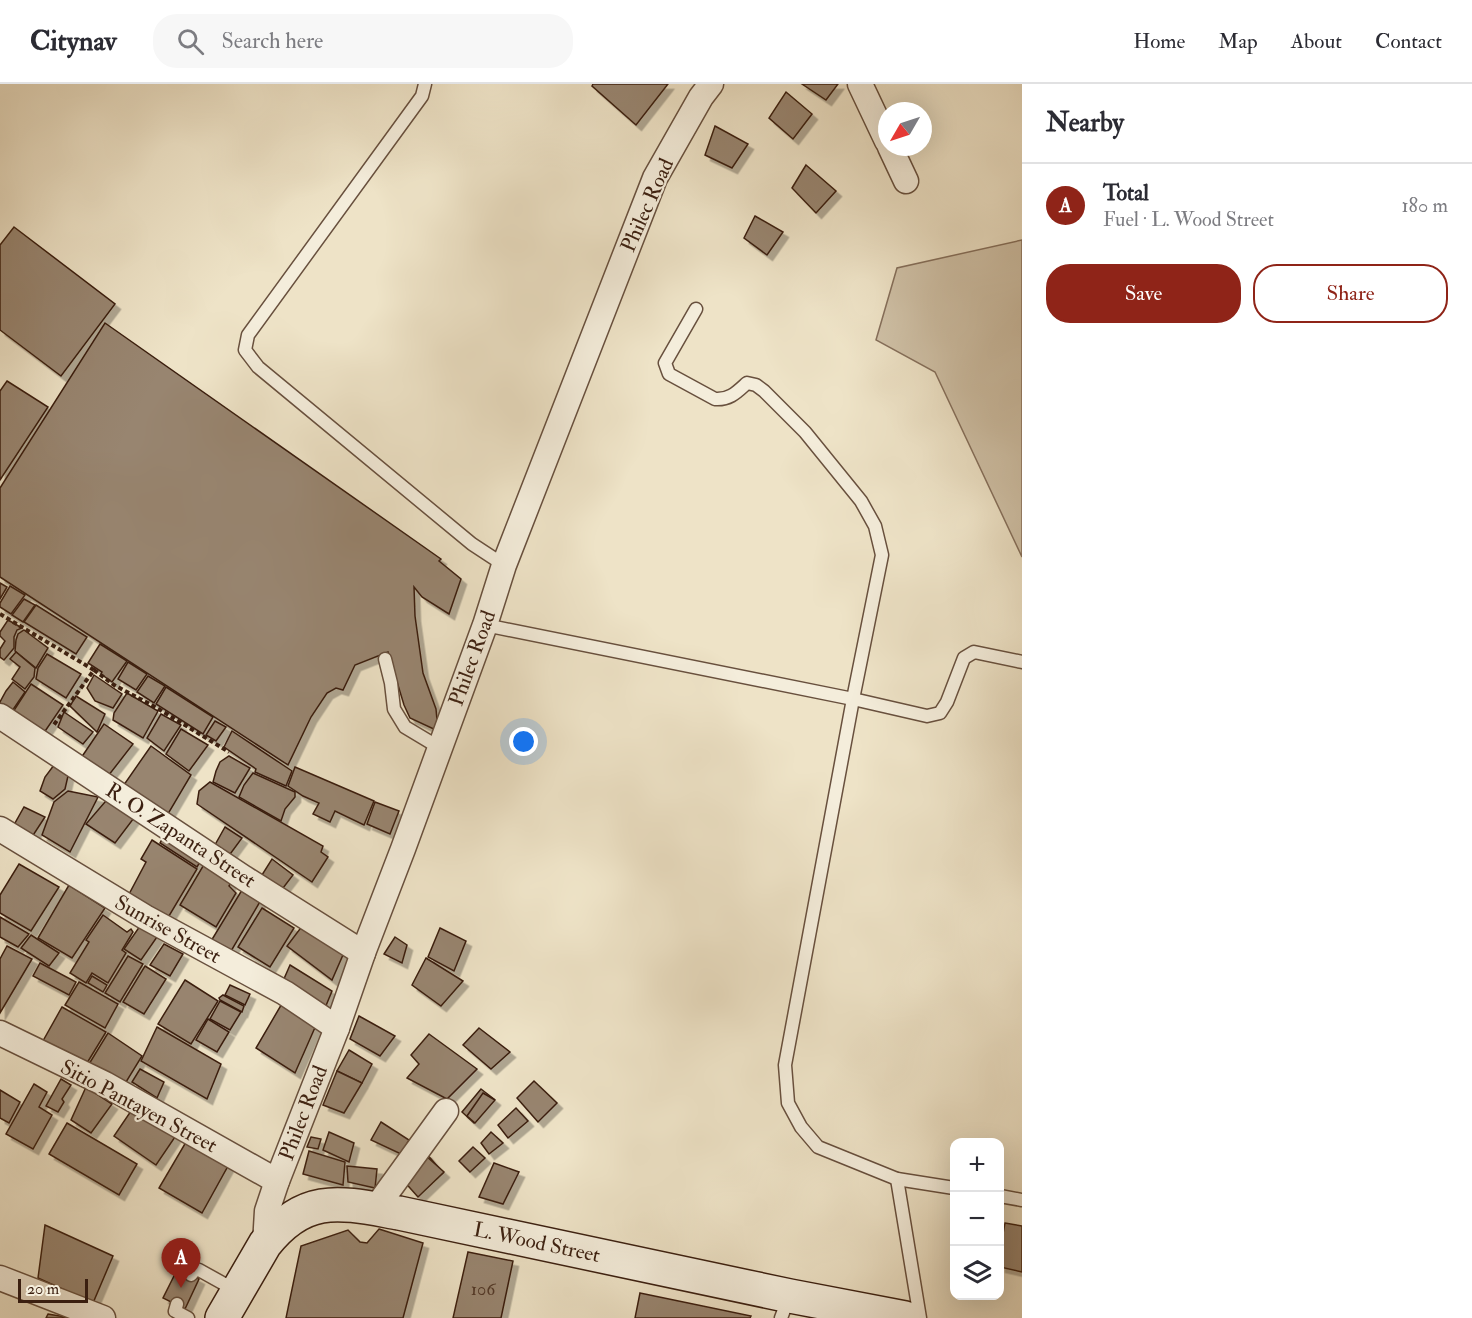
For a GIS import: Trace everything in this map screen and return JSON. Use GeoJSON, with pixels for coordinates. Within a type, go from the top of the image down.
{"type":"FeatureCollection","features":[{"type":"Feature","properties":{"kind":"main road","name":"L. Wood Street"},"geometry":{"type":"LineString","coordinates":[[230,1305],[265,1244],[286,1221],[310,1208],[350,1204],[785,1307],[904,1318]]}},
{"type":"Feature","properties":{"kind":"street"},"geometry":{"type":"LineString","coordinates":[[860,84],[878,122]]}},
{"type":"Feature","properties":{"kind":"street","name":"Philec Road"},"geometry":{"type":"LineString","coordinates":[[265,1244],[267,1211],[277,1181],[440,748],[485,625],[504,565],[655,178],[700,88]]}},
{"type":"Feature","properties":{"kind":"street"},"geometry":{"type":"LineString","coordinates":[[894,156],[906,181]]}},
{"type":"Feature","properties":{"kind":"street","name":"R. O. Zapanta Street"},"geometry":{"type":"LineString","coordinates":[[0,716],[244,878],[363,953]]}},
{"type":"Feature","properties":{"kind":"street","name":"Sunrise Street"},"geometry":{"type":"LineString","coordinates":[[0,830],[145,917],[285,993],[336,1028]]}},
{"type":"Feature","properties":{"kind":"street","name":"Sitio Pantayen Street"},"geometry":{"type":"LineString","coordinates":[[0,1033],[105,1084],[277,1181]]}},
{"type":"Feature","properties":{"kind":"street"},"geometry":{"type":"LineString","coordinates":[[375,1209],[446,1111]]}},
{"type":"Feature","properties":{"kind":"street"},"geometry":{"type":"LineString","coordinates":[[0,1278],[103,1318]]}},
{"type":"Feature","properties":{"kind":"lane"},"geometry":{"type":"LineString","coordinates":[[425,84],[422,96],[248,335],[245,350],[258,367],[472,544],[504,565]]}},
{"type":"Feature","properties":{"kind":"lane"},"geometry":{"type":"LineString","coordinates":[[696,309],[665,363],[669,374],[716,399],[731,397],[747,383],[756,385],[764,391],[806,432],[861,501],[875,526],[882,555],[785,1065],[788,1103],[801,1128],[818,1147],[897,1179],[950,1187]]}},
{"type":"Feature","properties":{"kind":"lane"},"geometry":{"type":"LineString","coordinates":[[485,625],[854,699],[927,716],[940,713],[947,702],[964,658],[974,652],[1022,662]]}},
{"type":"Feature","properties":{"kind":"lane"},"geometry":{"type":"LineString","coordinates":[[386,659],[394,709],[405,727],[440,748]]}},
{"type":"Feature","properties":{"kind":"lane"},"geometry":{"type":"LineString","coordinates":[[897,1179],[904,1318]]}},
{"type":"Feature","properties":{"kind":"lane"},"geometry":{"type":"LineString","coordinates":[[1004,1197],[1022,1200]]}},
{"type":"Feature","properties":{"kind":"lane"},"geometry":{"type":"LineString","coordinates":[[191,1275],[196,1269],[199,1270],[230,1305]]}},
{"type":"Feature","properties":{"kind":"lane"},"geometry":{"type":"LineString","coordinates":[[177,1304],[175,1311],[188,1318]]}},
{"type":"Feature","properties":{"kind":"path"},"geometry":{"type":"LineString","coordinates":[[0,614],[229,752]]}},
{"type":"Feature","properties":{"kind":"path"},"geometry":{"type":"LineString","coordinates":[[41,744],[94,670]]}},
{"type":"Feature","properties":{"kind":"shaded area"},"geometry":{"type":"Polygon","coordinates":[[[1022,240],[1022,557],[935,372],[876,340],[897,268],[1022,240]]]}},
{"type":"Feature","properties":{"kind":"building"},"geometry":{"type":"Polygon","coordinates":[[[593,84],[668,84],[636,125],[592,86],[593,84]]]}},
{"type":"Feature","properties":{"kind":"building"},"geometry":{"type":"Polygon","coordinates":[[[802,84],[838,84],[826,100],[802,84]]]}},
{"type":"Feature","properties":{"kind":"building"},"geometry":{"type":"Polygon","coordinates":[[[786,92],[812,114],[793,139],[769,118],[786,92]]]}},
{"type":"Feature","properties":{"kind":"building"},"geometry":{"type":"Polygon","coordinates":[[[715,126],[748,144],[732,168],[705,155],[715,126]]]}},
{"type":"Feature","properties":{"kind":"building"},"geometry":{"type":"Polygon","coordinates":[[[806,165],[836,191],[816,213],[792,188],[806,165]]]}},
{"type":"Feature","properties":{"kind":"building"},"geometry":{"type":"Polygon","coordinates":[[[755,216],[783,232],[767,255],[744,238],[755,216]]]}},
{"type":"Feature","properties":{"kind":"building"},"geometry":{"type":"Polygon","coordinates":[[[14,227],[115,304],[61,376],[0,330],[0,245],[14,227]]]}},
{"type":"Feature","properties":{"kind":"building"},"geometry":{"type":"Polygon","coordinates":[[[105,323],[441,559],[439,561],[461,579],[449,614],[422,597],[414,587],[415,616],[423,673],[436,709],[438,731],[410,718],[388,652],[355,665],[343,690],[336,688],[327,693],[311,717],[288,765],[0,577],[0,488],[105,323]]]}},
{"type":"Feature","properties":{"kind":"building"},"geometry":{"type":"Polygon","coordinates":[[[7,381],[48,407],[0,480],[0,391],[7,381]]]}},
{"type":"Feature","properties":{"kind":"building"},"geometry":{"type":"Polygon","coordinates":[[[0,583],[7,587],[0,599],[0,583]]]}},
{"type":"Feature","properties":{"kind":"building"},"geometry":{"type":"Polygon","coordinates":[[[10,586],[25,595],[11,614],[0,607],[10,586]]]}},
{"type":"Feature","properties":{"kind":"building"},"geometry":{"type":"Polygon","coordinates":[[[24,599],[35,605],[23,622],[12,615],[24,599]]]}},
{"type":"Feature","properties":{"kind":"building"},"geometry":{"type":"Polygon","coordinates":[[[36,605],[87,637],[76,654],[24,622],[36,605]]]}},
{"type":"Feature","properties":{"kind":"building"},"geometry":{"type":"Polygon","coordinates":[[[8,620],[22,628],[17,630],[14,637],[14,648],[4,660],[0,657],[0,649],[5,641],[0,636],[0,632],[8,620]]]}},
{"type":"Feature","properties":{"kind":"building"},"geometry":{"type":"Polygon","coordinates":[[[24,630],[48,648],[36,668],[15,651],[18,634],[24,630]]]}},
{"type":"Feature","properties":{"kind":"building"},"geometry":{"type":"Polygon","coordinates":[[[100,644],[127,661],[112,682],[88,663],[100,644]]]}},
{"type":"Feature","properties":{"kind":"building"},"geometry":{"type":"Polygon","coordinates":[[[16,652],[35,668],[34,677],[25,689],[12,679],[20,667],[10,659],[16,652]]]}},
{"type":"Feature","properties":{"kind":"building"},"geometry":{"type":"Polygon","coordinates":[[[47,654],[81,674],[66,698],[36,679],[38,668],[47,654]]]}},
{"type":"Feature","properties":{"kind":"building"},"geometry":{"type":"Polygon","coordinates":[[[128,662],[147,674],[136,690],[118,679],[128,662]]]}},
{"type":"Feature","properties":{"kind":"building"},"geometry":{"type":"Polygon","coordinates":[[[94,675],[122,694],[113,708],[95,701],[87,688],[94,675]]]}},
{"type":"Feature","properties":{"kind":"building"},"geometry":{"type":"Polygon","coordinates":[[[148,676],[165,686],[154,703],[137,692],[148,676]]]}},
{"type":"Feature","properties":{"kind":"building"},"geometry":{"type":"Polygon","coordinates":[[[13,682],[25,692],[6,720],[0,712],[0,702],[13,682]]]}},
{"type":"Feature","properties":{"kind":"building"},"geometry":{"type":"Polygon","coordinates":[[[31,684],[63,705],[39,740],[11,715],[31,684]]]}},
{"type":"Feature","properties":{"kind":"building"},"geometry":{"type":"Polygon","coordinates":[[[166,687],[213,717],[203,734],[156,704],[166,687]]]}},
{"type":"Feature","properties":{"kind":"building"},"geometry":{"type":"Polygon","coordinates":[[[127,693],[158,711],[143,738],[113,720],[114,713],[127,693]]]}},
{"type":"Feature","properties":{"kind":"building"},"geometry":{"type":"Polygon","coordinates":[[[76,696],[105,714],[97,732],[70,706],[76,696]]]}},
{"type":"Feature","properties":{"kind":"building"},"geometry":{"type":"Polygon","coordinates":[[[64,712],[93,732],[83,744],[58,727],[64,712]]]}},
{"type":"Feature","properties":{"kind":"building"},"geometry":{"type":"Polygon","coordinates":[[[161,714],[181,725],[164,751],[147,738],[161,714]]]}},
{"type":"Feature","properties":{"kind":"building"},"geometry":{"type":"Polygon","coordinates":[[[215,721],[226,727],[216,741],[206,735],[215,721]]]}},
{"type":"Feature","properties":{"kind":"building"},"geometry":{"type":"Polygon","coordinates":[[[104,724],[133,744],[105,780],[81,758],[104,724]]]}},
{"type":"Feature","properties":{"kind":"building"},"geometry":{"type":"Polygon","coordinates":[[[181,729],[208,745],[189,771],[166,754],[181,729]]]}},
{"type":"Feature","properties":{"kind":"building"},"geometry":{"type":"Polygon","coordinates":[[[232,731],[292,771],[286,786],[255,772],[256,769],[224,747],[232,731]]]}},
{"type":"Feature","properties":{"kind":"building"},"geometry":{"type":"Polygon","coordinates":[[[151,746],[191,775],[165,819],[121,789],[151,746]]]}},
{"type":"Feature","properties":{"kind":"building"},"geometry":{"type":"Polygon","coordinates":[[[229,756],[250,768],[235,793],[213,782],[220,762],[229,756]]]}},
{"type":"Feature","properties":{"kind":"building"},"geometry":{"type":"Polygon","coordinates":[[[54,765],[68,776],[65,789],[53,799],[40,791],[45,777],[54,765]]]}},
{"type":"Feature","properties":{"kind":"building"},"geometry":{"type":"Polygon","coordinates":[[[295,767],[374,801],[364,825],[335,811],[330,822],[313,814],[319,803],[288,786],[295,767]]]}},
{"type":"Feature","properties":{"kind":"building"},"geometry":{"type":"Polygon","coordinates":[[[253,773],[295,792],[295,797],[285,809],[281,821],[239,797],[253,773]]]}},
{"type":"Feature","properties":{"kind":"building"},"geometry":{"type":"Polygon","coordinates":[[[210,782],[323,846],[321,852],[328,857],[312,882],[197,804],[199,791],[210,782]]]}},
{"type":"Feature","properties":{"kind":"building"},"geometry":{"type":"Polygon","coordinates":[[[68,791],[98,797],[70,852],[42,835],[54,802],[68,791]]]}},
{"type":"Feature","properties":{"kind":"building"},"geometry":{"type":"Polygon","coordinates":[[[111,795],[137,814],[115,843],[86,824],[111,795]]]}},
{"type":"Feature","properties":{"kind":"building"},"geometry":{"type":"Polygon","coordinates":[[[375,802],[399,811],[390,834],[367,824],[375,802]]]}},
{"type":"Feature","properties":{"kind":"building"},"geometry":{"type":"Polygon","coordinates":[[[24,807],[45,817],[28,843],[10,832],[24,807]]]}},
{"type":"Feature","properties":{"kind":"building"},"geometry":{"type":"Polygon","coordinates":[[[225,827],[242,838],[225,861],[211,852],[225,827]]]}},
{"type":"Feature","properties":{"kind":"building"},"geometry":{"type":"Polygon","coordinates":[[[166,832],[203,857],[197,867],[160,843],[166,832]]]}},
{"type":"Feature","properties":{"kind":"building"},"geometry":{"type":"Polygon","coordinates":[[[152,840],[197,869],[166,921],[127,898],[146,862],[141,859],[152,840]]]}},
{"type":"Feature","properties":{"kind":"building"},"geometry":{"type":"Polygon","coordinates":[[[272,859],[293,875],[280,892],[260,878],[272,859]]]}},
{"type":"Feature","properties":{"kind":"building"},"geometry":{"type":"Polygon","coordinates":[[[206,861],[232,881],[229,886],[236,893],[216,927],[180,905],[206,861]]]}},
{"type":"Feature","properties":{"kind":"building"},"geometry":{"type":"Polygon","coordinates":[[[19,864],[59,887],[31,931],[0,913],[0,895],[19,864]]]}},
{"type":"Feature","properties":{"kind":"building"},"geometry":{"type":"Polygon","coordinates":[[[69,885],[105,908],[72,958],[38,938],[69,885]]]}},
{"type":"Feature","properties":{"kind":"building"},"geometry":{"type":"Polygon","coordinates":[[[242,890],[261,900],[227,958],[208,946],[242,890]]]}},
{"type":"Feature","properties":{"kind":"building"},"geometry":{"type":"Polygon","coordinates":[[[262,908],[294,928],[270,967],[238,947],[262,908]]]}},
{"type":"Feature","properties":{"kind":"building"},"geometry":{"type":"Polygon","coordinates":[[[103,915],[127,932],[131,929],[133,932],[122,950],[126,953],[108,983],[92,973],[86,983],[70,973],[89,942],[86,940],[103,915]]]}},
{"type":"Feature","properties":{"kind":"building"},"geometry":{"type":"Polygon","coordinates":[[[0,917],[29,934],[18,947],[0,937],[0,917]]]}},
{"type":"Feature","properties":{"kind":"building"},"geometry":{"type":"Polygon","coordinates":[[[306,921],[346,948],[332,980],[287,946],[306,921]]]}},
{"type":"Feature","properties":{"kind":"building"},"geometry":{"type":"Polygon","coordinates":[[[140,926],[157,937],[141,960],[124,949],[140,926]]]}},
{"type":"Feature","properties":{"kind":"building"},"geometry":{"type":"Polygon","coordinates":[[[440,928],[466,941],[454,971],[428,957],[440,928]]]}},
{"type":"Feature","properties":{"kind":"building"},"geometry":{"type":"Polygon","coordinates":[[[31,935],[59,953],[49,966],[21,948],[31,935]]]}},
{"type":"Feature","properties":{"kind":"building"},"geometry":{"type":"Polygon","coordinates":[[[395,937],[407,945],[402,963],[384,954],[395,937]]]}},
{"type":"Feature","properties":{"kind":"building"},"geometry":{"type":"Polygon","coordinates":[[[164,944],[183,954],[170,976],[150,965],[164,944]]]}},
{"type":"Feature","properties":{"kind":"building"},"geometry":{"type":"Polygon","coordinates":[[[7,946],[32,959],[0,1013],[0,959],[7,946]]]}},
{"type":"Feature","properties":{"kind":"building"},"geometry":{"type":"Polygon","coordinates":[[[128,956],[143,964],[120,1002],[105,993],[128,956]]]}},
{"type":"Feature","properties":{"kind":"building"},"geometry":{"type":"Polygon","coordinates":[[[426,958],[463,981],[441,1006],[412,985],[426,958]]]}},
{"type":"Feature","properties":{"kind":"building"},"geometry":{"type":"Polygon","coordinates":[[[40,963],[76,982],[69,995],[33,976],[40,963]]]}},
{"type":"Feature","properties":{"kind":"building"},"geometry":{"type":"Polygon","coordinates":[[[290,965],[332,991],[323,1013],[280,988],[290,965]]]}},
{"type":"Feature","properties":{"kind":"building"},"geometry":{"type":"Polygon","coordinates":[[[145,966],[166,979],[144,1014],[123,1002],[145,966]]]}},
{"type":"Feature","properties":{"kind":"building"},"geometry":{"type":"Polygon","coordinates":[[[92,976],[107,985],[103,992],[88,983],[92,976]]]}},
{"type":"Feature","properties":{"kind":"building"},"geometry":{"type":"Polygon","coordinates":[[[185,980],[218,1001],[191,1044],[158,1024],[185,980]]]}},
{"type":"Feature","properties":{"kind":"building"},"geometry":{"type":"Polygon","coordinates":[[[79,982],[118,1004],[105,1028],[65,1005],[79,982]]]}},
{"type":"Feature","properties":{"kind":"building"},"geometry":{"type":"Polygon","coordinates":[[[230,985],[250,994],[245,1005],[225,995],[230,985]]]}},
{"type":"Feature","properties":{"kind":"building"},"geometry":{"type":"Polygon","coordinates":[[[223,995],[244,1006],[242,1012],[220,1000],[219,998],[223,995]]]}},
{"type":"Feature","properties":{"kind":"building"},"geometry":{"type":"Polygon","coordinates":[[[287,995],[317,1023],[295,1073],[256,1048],[287,995]]]}},
{"type":"Feature","properties":{"kind":"building"},"geometry":{"type":"Polygon","coordinates":[[[220,1001],[241,1012],[230,1030],[210,1019],[220,1001]]]}},
{"type":"Feature","properties":{"kind":"building"},"geometry":{"type":"Polygon","coordinates":[[[62,1007],[106,1032],[87,1063],[39,1048],[62,1007]]]}},
{"type":"Feature","properties":{"kind":"building"},"geometry":{"type":"Polygon","coordinates":[[[359,1016],[395,1036],[380,1056],[350,1039],[359,1016]]]}},
{"type":"Feature","properties":{"kind":"building"},"geometry":{"type":"Polygon","coordinates":[[[208,1019],[229,1032],[217,1052],[196,1040],[208,1019]]]}},
{"type":"Feature","properties":{"kind":"building"},"geometry":{"type":"Polygon","coordinates":[[[157,1027],[221,1064],[207,1099],[141,1061],[157,1027]]]}},
{"type":"Feature","properties":{"kind":"building"},"geometry":{"type":"Polygon","coordinates":[[[479,1028],[510,1052],[491,1069],[463,1045],[479,1028]]]}},
{"type":"Feature","properties":{"kind":"building"},"geometry":{"type":"Polygon","coordinates":[[[108,1033],[142,1056],[123,1087],[89,1064],[108,1033]]]}},
{"type":"Feature","properties":{"kind":"building"},"geometry":{"type":"Polygon","coordinates":[[[429,1034],[477,1069],[447,1099],[407,1078],[419,1064],[411,1055],[429,1034]]]}},
{"type":"Feature","properties":{"kind":"building"},"geometry":{"type":"Polygon","coordinates":[[[349,1050],[372,1064],[362,1083],[337,1071],[349,1050]]]}},
{"type":"Feature","properties":{"kind":"building"},"geometry":{"type":"Polygon","coordinates":[[[140,1069],[164,1082],[157,1098],[132,1082],[140,1069]]]}},
{"type":"Feature","properties":{"kind":"building"},"geometry":{"type":"Polygon","coordinates":[[[337,1071],[362,1083],[344,1113],[323,1105],[337,1071]]]}},
{"type":"Feature","properties":{"kind":"building"},"geometry":{"type":"Polygon","coordinates":[[[61,1079],[71,1085],[62,1099],[64,1102],[58,1112],[46,1106],[61,1079]]]}},
{"type":"Feature","properties":{"kind":"building"},"geometry":{"type":"Polygon","coordinates":[[[534,1081],[557,1103],[538,1122],[517,1098],[534,1081]]]}},
{"type":"Feature","properties":{"kind":"building"},"geometry":{"type":"Polygon","coordinates":[[[34,1084],[47,1092],[39,1107],[52,1115],[33,1149],[6,1134],[34,1084]]]}},
{"type":"Feature","properties":{"kind":"building"},"geometry":{"type":"Polygon","coordinates":[[[86,1087],[112,1104],[91,1133],[71,1120],[86,1087]]]}},
{"type":"Feature","properties":{"kind":"building"},"geometry":{"type":"Polygon","coordinates":[[[481,1089],[494,1099],[474,1123],[462,1112],[481,1089]]]}},
{"type":"Feature","properties":{"kind":"building"},"geometry":{"type":"Polygon","coordinates":[[[0,1090],[20,1102],[9,1123],[0,1118],[0,1090]]]}},
{"type":"Feature","properties":{"kind":"building"},"geometry":{"type":"Polygon","coordinates":[[[483,1093],[495,1100],[475,1123],[467,1116],[483,1093]]]}},
{"type":"Feature","properties":{"kind":"building"},"geometry":{"type":"Polygon","coordinates":[[[133,1108],[175,1137],[156,1165],[114,1136],[133,1108]]]}},
{"type":"Feature","properties":{"kind":"building"},"geometry":{"type":"Polygon","coordinates":[[[516,1108],[528,1121],[508,1138],[498,1125],[516,1108]]]}},
{"type":"Feature","properties":{"kind":"building"},"geometry":{"type":"Polygon","coordinates":[[[381,1122],[409,1140],[401,1154],[371,1140],[381,1122]]]}},
{"type":"Feature","properties":{"kind":"building"},"geometry":{"type":"Polygon","coordinates":[[[67,1123],[137,1164],[119,1195],[49,1154],[67,1123]]]}},
{"type":"Feature","properties":{"kind":"building"},"geometry":{"type":"Polygon","coordinates":[[[329,1132],[354,1143],[349,1162],[323,1150],[329,1132]]]}},
{"type":"Feature","properties":{"kind":"building"},"geometry":{"type":"Polygon","coordinates":[[[491,1132],[503,1143],[489,1154],[481,1143],[491,1132]]]}},
{"type":"Feature","properties":{"kind":"building"},"geometry":{"type":"Polygon","coordinates":[[[311,1137],[321,1139],[318,1149],[307,1147],[311,1137]]]}},
{"type":"Feature","properties":{"kind":"building"},"geometry":{"type":"Polygon","coordinates":[[[186,1142],[228,1166],[202,1213],[159,1188],[186,1142]]]}},
{"type":"Feature","properties":{"kind":"building"},"geometry":{"type":"Polygon","coordinates":[[[473,1147],[485,1158],[470,1172],[459,1161],[473,1147]]]}},
{"type":"Feature","properties":{"kind":"building"},"geometry":{"type":"Polygon","coordinates":[[[309,1151],[345,1162],[343,1185],[303,1174],[309,1151]]]}},
{"type":"Feature","properties":{"kind":"building"},"geometry":{"type":"Polygon","coordinates":[[[426,1153],[443,1173],[420,1194],[405,1179],[426,1153]]]}},
{"type":"Feature","properties":{"kind":"building"},"geometry":{"type":"Polygon","coordinates":[[[425,1155],[444,1172],[418,1197],[402,1179],[425,1155]]]}},
{"type":"Feature","properties":{"kind":"building"},"geometry":{"type":"Polygon","coordinates":[[[494,1163],[519,1172],[503,1204],[479,1197],[494,1163]]]}},
{"type":"Feature","properties":{"kind":"building"},"geometry":{"type":"Polygon","coordinates":[[[347,1166],[377,1169],[375,1188],[348,1182],[347,1166]]]}},
{"type":"Feature","properties":{"kind":"building"},"geometry":{"type":"Polygon","coordinates":[[[1005,1223],[1022,1226],[1022,1272],[1004,1268],[1005,1223]]]}},
{"type":"Feature","properties":{"kind":"building"},"geometry":{"type":"Polygon","coordinates":[[[45,1225],[113,1256],[93,1303],[38,1278],[45,1225]]]}},
{"type":"Feature","properties":{"kind":"building"},"geometry":{"type":"Polygon","coordinates":[[[379,1229],[423,1243],[403,1318],[286,1318],[301,1246],[348,1230],[360,1242],[367,1243],[379,1229]]]}},
{"type":"Feature","properties":{"kind":"building"},"geometry":{"type":"Polygon","coordinates":[[[468,1252],[513,1261],[501,1318],[453,1318],[468,1252]]]}},
{"type":"Feature","properties":{"kind":"building"},"geometry":{"type":"Polygon","coordinates":[[[178,1268],[199,1279],[185,1309],[163,1298],[178,1268]]]}},
{"type":"Feature","properties":{"kind":"building"},"geometry":{"type":"Polygon","coordinates":[[[640,1293],[751,1316],[750,1318],[635,1318],[640,1293]]]}},
{"type":"Feature","properties":{"kind":"building"},"geometry":{"type":"Polygon","coordinates":[[[48,1314],[71,1318],[46,1318],[48,1314]]]}},
{"type":"Feature","properties":{"kind":"place","name":"Total"},"geometry":{"type":"Point","coordinates":[181,1288]}}]}
